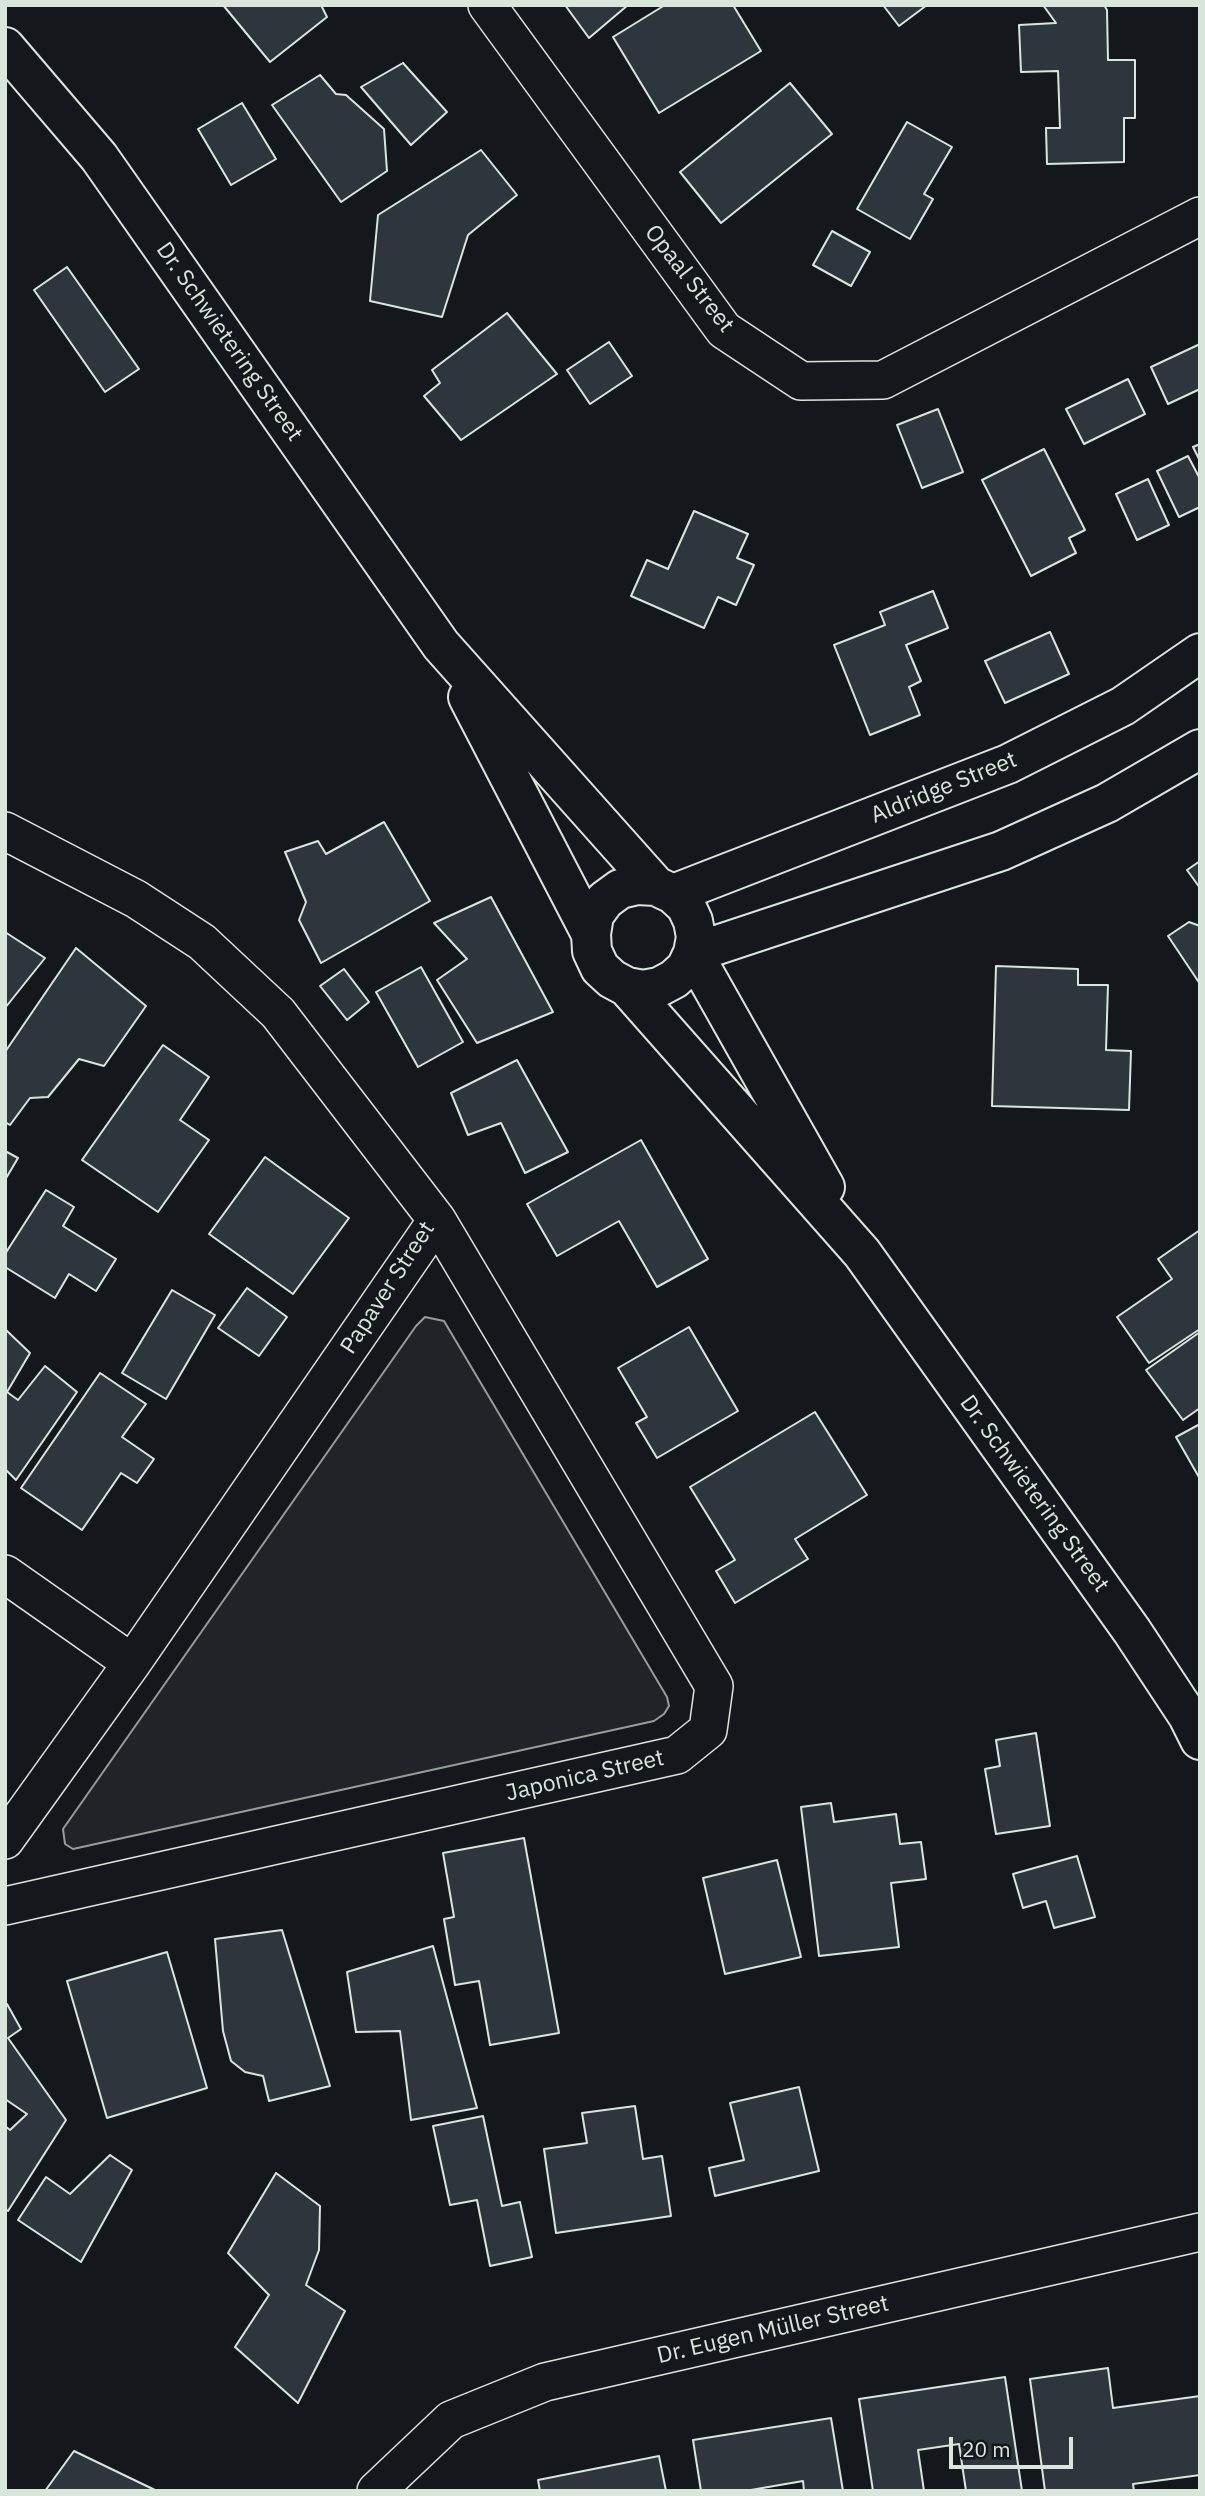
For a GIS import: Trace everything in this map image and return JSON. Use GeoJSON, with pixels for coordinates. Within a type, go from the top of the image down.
{"type":"FeatureCollection","features":[{"type":"Feature","properties":{"kind":"street","name":"Opaal Street"},"geometry":{"type":"LineString","coordinates":[[487,5],[724,330],[801,381],[883,380],[1200,216]]}},
{"type":"Feature","properties":{"kind":"street","name":"Dr. Schwietering Street"},"geometry":{"type":"LineString","coordinates":[[5,47],[99,157],[441,645],[664,890]]}},
{"type":"Feature","properties":{"kind":"street","name":"Dr. Schwietering Street"},"geometry":{"type":"LineString","coordinates":[[441,645],[591,934]]}},
{"type":"Feature","properties":{"kind":"street","name":"Aldridge Street"},"geometry":{"type":"LineString","coordinates":[[664,890],[1008,764],[1123,706],[1200,653]]}},
{"type":"Feature","properties":{"kind":"street"},"geometry":{"type":"LineString","coordinates":[[693,953],[1001,850],[1108,803],[1200,749]]}},
{"type":"Feature","properties":{"kind":"street","name":"Papaver Street"},"geometry":{"type":"LineString","coordinates":[[5,831],[136,899],[202,942],[278,1013],[437,1220],[132,1663],[5,1840]]}},
{"type":"Feature","properties":{"kind":"street"},"geometry":{"type":"LineString","coordinates":[[637,885],[664,890],[685,906],[693,921],[696,937],[686,968],[659,987],[643,990],[627,987],[600,968],[592,951],[591,934],[594,915],[605,900],[620,889],[637,885]]}},
{"type":"Feature","properties":{"kind":"street","name":"Dr. Schwietering Street"},"geometry":{"type":"LineString","coordinates":[[693,953],[862,1253]]}},
{"type":"Feature","properties":{"kind":"street","name":"Dr. Schwietering Street"},"geometry":{"type":"LineString","coordinates":[[627,987],[862,1253],[1132,1631],[1188,1716],[1200,1740]]}},
{"type":"Feature","properties":{"kind":"street","name":"Japonica Street"},"geometry":{"type":"LineString","coordinates":[[5,1906],[677,1755],[708,1730],[714,1686],[437,1220]]}},
{"type":"Feature","properties":{"kind":"street"},"geometry":{"type":"LineString","coordinates":[[5,1574],[132,1663]]}},
{"type":"Feature","properties":{"kind":"street","name":"Dr. Eugen Müller Street"},"geometry":{"type":"LineString","coordinates":[[376,2491],[451,2420],[545,2382],[1200,2232]]}},
{"type":"Feature","properties":{"kind":"shaded area"},"geometry":{"type":"Polygon","coordinates":[[[425,1317],[444,1321],[667,1697],[669,1706],[664,1714],[654,1721],[73,1849],[65,1844],[63,1829],[416,1326],[425,1317]]]}},
{"type":"Feature","properties":{"kind":"building"},"geometry":{"type":"Polygon","coordinates":[[[223,5],[321,5],[327,17],[270,62],[223,5]]]}},
{"type":"Feature","properties":{"kind":"building"},"geometry":{"type":"Polygon","coordinates":[[[565,5],[628,5],[589,38],[565,5]]]}},
{"type":"Feature","properties":{"kind":"building"},"geometry":{"type":"Polygon","coordinates":[[[665,5],[733,5],[761,51],[659,113],[613,37],[665,5]]]}},
{"type":"Feature","properties":{"kind":"building"},"geometry":{"type":"Polygon","coordinates":[[[883,5],[927,5],[899,26],[883,5]]]}},
{"type":"Feature","properties":{"kind":"building"},"geometry":{"type":"Polygon","coordinates":[[[1043,5],[1104,5],[1107,10],[1108,60],[1135,60],[1135,118],[1124,118],[1124,162],[1047,164],[1046,128],[1060,128],[1058,71],[1021,72],[1019,25],[1056,23],[1043,5]]]}},
{"type":"Feature","properties":{"kind":"building"},"geometry":{"type":"Polygon","coordinates":[[[403,63],[447,112],[411,145],[361,87],[403,63]]]}},
{"type":"Feature","properties":{"kind":"building"},"geometry":{"type":"Polygon","coordinates":[[[320,75],[336,94],[346,95],[384,129],[387,171],[341,202],[272,105],[320,75]]]}},
{"type":"Feature","properties":{"kind":"building"},"geometry":{"type":"Polygon","coordinates":[[[790,83],[832,134],[721,223],[680,172],[790,83]]]}},
{"type":"Feature","properties":{"kind":"building"},"geometry":{"type":"Polygon","coordinates":[[[242,103],[276,159],[231,185],[198,129],[242,103]]]}},
{"type":"Feature","properties":{"kind":"building"},"geometry":{"type":"Polygon","coordinates":[[[907,122],[952,147],[924,194],[933,199],[910,239],[857,209],[907,122]]]}},
{"type":"Feature","properties":{"kind":"building"},"geometry":{"type":"Polygon","coordinates":[[[481,150],[517,195],[468,235],[442,317],[370,301],[378,215],[481,150]]]}},
{"type":"Feature","properties":{"kind":"building"},"geometry":{"type":"Polygon","coordinates":[[[832,231],[870,252],[851,286],[813,265],[832,231]]]}},
{"type":"Feature","properties":{"kind":"building"},"geometry":{"type":"Polygon","coordinates":[[[67,267],[139,369],[105,392],[34,290],[67,267]]]}},
{"type":"Feature","properties":{"kind":"building"},"geometry":{"type":"Polygon","coordinates":[[[507,313],[557,374],[461,440],[424,396],[440,383],[432,370],[507,313]]]}},
{"type":"Feature","properties":{"kind":"building"},"geometry":{"type":"Polygon","coordinates":[[[609,342],[632,376],[590,404],[567,370],[609,342]]]}},
{"type":"Feature","properties":{"kind":"building"},"geometry":{"type":"Polygon","coordinates":[[[1200,344],[1200,389],[1168,404],[1151,367],[1200,344]]]}},
{"type":"Feature","properties":{"kind":"building"},"geometry":{"type":"Polygon","coordinates":[[[1128,379],[1145,414],[1084,444],[1066,409],[1128,379]]]}},
{"type":"Feature","properties":{"kind":"building"},"geometry":{"type":"Polygon","coordinates":[[[938,409],[963,472],[922,488],[897,425],[938,409]]]}},
{"type":"Feature","properties":{"kind":"building"},"geometry":{"type":"Polygon","coordinates":[[[1200,444],[1200,461],[1193,447],[1200,444]]]}},
{"type":"Feature","properties":{"kind":"building"},"geometry":{"type":"Polygon","coordinates":[[[1044,449],[1085,530],[1069,538],[1076,553],[1031,576],[982,480],[1044,449]]]}},
{"type":"Feature","properties":{"kind":"building"},"geometry":{"type":"Polygon","coordinates":[[[1188,456],[1200,479],[1200,507],[1179,517],[1157,471],[1188,456]]]}},
{"type":"Feature","properties":{"kind":"building"},"geometry":{"type":"Polygon","coordinates":[[[1148,479],[1169,525],[1137,540],[1116,494],[1148,479]]]}},
{"type":"Feature","properties":{"kind":"building"},"geometry":{"type":"Polygon","coordinates":[[[694,511],[748,534],[737,558],[754,565],[736,605],[718,597],[704,628],[631,596],[647,560],[668,569],[694,511]]]}},
{"type":"Feature","properties":{"kind":"building"},"geometry":{"type":"Polygon","coordinates":[[[933,591],[948,628],[906,645],[921,681],[909,687],[920,715],[870,735],[834,645],[885,625],[880,612],[933,591]]]}},
{"type":"Feature","properties":{"kind":"building"},"geometry":{"type":"Polygon","coordinates":[[[1050,632],[1069,674],[1005,703],[985,661],[1050,632]]]}},
{"type":"Feature","properties":{"kind":"building"},"geometry":{"type":"Polygon","coordinates":[[[384,822],[430,901],[321,963],[299,920],[306,902],[285,852],[318,841],[326,854],[384,822]]]}},
{"type":"Feature","properties":{"kind":"building"},"geometry":{"type":"Polygon","coordinates":[[[1200,861],[1200,888],[1187,870],[1200,861]]]}},
{"type":"Feature","properties":{"kind":"building"},"geometry":{"type":"Polygon","coordinates":[[[491,897],[553,1012],[477,1043],[437,980],[467,959],[434,923],[491,897]]]}},
{"type":"Feature","properties":{"kind":"building"},"geometry":{"type":"Polygon","coordinates":[[[1189,922],[1200,926],[1200,984],[1168,936],[1189,922]]]}},
{"type":"Feature","properties":{"kind":"building"},"geometry":{"type":"Polygon","coordinates":[[[5,932],[45,958],[5,1008],[5,932]]]}},
{"type":"Feature","properties":{"kind":"building"},"geometry":{"type":"Polygon","coordinates":[[[76,948],[146,1006],[104,1066],[79,1059],[48,1097],[30,1098],[10,1125],[5,1122],[5,1052],[76,948]]]}},
{"type":"Feature","properties":{"kind":"building"},"geometry":{"type":"Polygon","coordinates":[[[996,966],[1078,969],[1078,985],[1108,985],[1106,1050],[1131,1051],[1129,1110],[992,1106],[996,966]]]}},
{"type":"Feature","properties":{"kind":"building"},"geometry":{"type":"Polygon","coordinates":[[[421,967],[463,1042],[418,1067],[376,992],[421,967]]]}},
{"type":"Feature","properties":{"kind":"building"},"geometry":{"type":"Polygon","coordinates":[[[344,969],[369,1002],[347,1020],[320,986],[344,969]]]}},
{"type":"Feature","properties":{"kind":"building"},"geometry":{"type":"Polygon","coordinates":[[[163,1045],[209,1077],[180,1120],[209,1140],[158,1212],[82,1160],[163,1045]]]}},
{"type":"Feature","properties":{"kind":"building"},"geometry":{"type":"Polygon","coordinates":[[[517,1060],[568,1152],[525,1173],[501,1123],[468,1135],[451,1093],[517,1060]]]}},
{"type":"Feature","properties":{"kind":"building"},"geometry":{"type":"Polygon","coordinates":[[[641,1140],[708,1259],[657,1287],[619,1221],[557,1256],[527,1204],[641,1140]]]}},
{"type":"Feature","properties":{"kind":"building"},"geometry":{"type":"Polygon","coordinates":[[[5,1151],[18,1158],[5,1180],[5,1151]]]}},
{"type":"Feature","properties":{"kind":"building"},"geometry":{"type":"Polygon","coordinates":[[[265,1157],[349,1218],[293,1294],[209,1234],[265,1157]]]}},
{"type":"Feature","properties":{"kind":"building"},"geometry":{"type":"Polygon","coordinates":[[[46,1190],[74,1207],[63,1226],[116,1259],[96,1291],[69,1274],[55,1298],[5,1267],[5,1254],[46,1190]]]}},
{"type":"Feature","properties":{"kind":"building"},"geometry":{"type":"Polygon","coordinates":[[[1200,1230],[1200,1329],[1149,1363],[1117,1317],[1172,1279],[1158,1259],[1200,1230]]]}},
{"type":"Feature","properties":{"kind":"building"},"geometry":{"type":"Polygon","coordinates":[[[247,1288],[287,1317],[259,1356],[218,1328],[247,1288]]]}},
{"type":"Feature","properties":{"kind":"building"},"geometry":{"type":"Polygon","coordinates":[[[172,1290],[215,1315],[166,1399],[122,1373],[172,1290]]]}},
{"type":"Feature","properties":{"kind":"building"},"geometry":{"type":"Polygon","coordinates":[[[689,1327],[738,1411],[657,1458],[636,1423],[647,1417],[618,1368],[689,1327]]]}},
{"type":"Feature","properties":{"kind":"building"},"geometry":{"type":"Polygon","coordinates":[[[5,1329],[30,1353],[7,1392],[18,1400],[45,1366],[77,1392],[16,1480],[5,1469],[5,1329]]]}},
{"type":"Feature","properties":{"kind":"building"},"geometry":{"type":"Polygon","coordinates":[[[1200,1332],[1200,1408],[1183,1420],[1146,1370],[1200,1332]]]}},
{"type":"Feature","properties":{"kind":"building"},"geometry":{"type":"Polygon","coordinates":[[[100,1373],[146,1404],[122,1437],[154,1459],[137,1483],[121,1473],[82,1530],[21,1488],[100,1373]]]}},
{"type":"Feature","properties":{"kind":"building"},"geometry":{"type":"Polygon","coordinates":[[[815,1412],[867,1495],[795,1539],[808,1559],[735,1603],[716,1571],[735,1560],[690,1487],[815,1412]]]}},
{"type":"Feature","properties":{"kind":"building"},"geometry":{"type":"Polygon","coordinates":[[[1200,1424],[1200,1479],[1176,1437],[1200,1424]]]}},
{"type":"Feature","properties":{"kind":"building"},"geometry":{"type":"Polygon","coordinates":[[[1036,1733],[1050,1826],[996,1834],[985,1769],[1000,1766],[996,1740],[1036,1733]]]}},
{"type":"Feature","properties":{"kind":"building"},"geometry":{"type":"Polygon","coordinates":[[[831,1803],[834,1822],[896,1814],[900,1844],[921,1842],[926,1879],[891,1883],[899,1947],[819,1956],[801,1807],[831,1803]]]}},
{"type":"Feature","properties":{"kind":"building"},"geometry":{"type":"Polygon","coordinates":[[[524,1838],[559,2033],[490,2045],[479,1981],[455,1985],[444,1919],[454,1917],[443,1853],[524,1838]]]}},
{"type":"Feature","properties":{"kind":"building"},"geometry":{"type":"Polygon","coordinates":[[[1077,1856],[1095,1917],[1054,1928],[1046,1901],[1023,1908],[1013,1874],[1077,1856]]]}},
{"type":"Feature","properties":{"kind":"building"},"geometry":{"type":"Polygon","coordinates":[[[777,1860],[801,1957],[725,1974],[703,1878],[777,1860]]]}},
{"type":"Feature","properties":{"kind":"building"},"geometry":{"type":"Polygon","coordinates":[[[282,1930],[330,2086],[269,2101],[263,2076],[245,2072],[231,2061],[223,2031],[215,1939],[282,1930]]]}},
{"type":"Feature","properties":{"kind":"building"},"geometry":{"type":"Polygon","coordinates":[[[433,1946],[477,2108],[411,2120],[400,2031],[356,2032],[347,1972],[433,1946]]]}},
{"type":"Feature","properties":{"kind":"building"},"geometry":{"type":"Polygon","coordinates":[[[167,1952],[207,2088],[107,2118],[67,1981],[167,1952]]]}},
{"type":"Feature","properties":{"kind":"building"},"geometry":{"type":"Polygon","coordinates":[[[7,2004],[21,2029],[8,2038],[66,2120],[8,2211],[5,2209],[5,2126],[10,2130],[27,2114],[5,2099],[7,2004]]]}},
{"type":"Feature","properties":{"kind":"building"},"geometry":{"type":"Polygon","coordinates":[[[799,2087],[819,2171],[715,2196],[709,2168],[744,2160],[730,2103],[799,2087]]]}},
{"type":"Feature","properties":{"kind":"building"},"geometry":{"type":"Polygon","coordinates":[[[635,2106],[643,2159],[662,2156],[671,2216],[556,2233],[544,2149],[587,2143],[582,2113],[635,2106]]]}},
{"type":"Feature","properties":{"kind":"building"},"geometry":{"type":"Polygon","coordinates":[[[483,2116],[502,2206],[520,2202],[532,2257],[490,2266],[477,2200],[450,2205],[433,2126],[483,2116]]]}},
{"type":"Feature","properties":{"kind":"building"},"geometry":{"type":"Polygon","coordinates":[[[110,2155],[132,2170],[81,2262],[18,2220],[46,2177],[70,2194],[110,2155]]]}},
{"type":"Feature","properties":{"kind":"building"},"geometry":{"type":"Polygon","coordinates":[[[276,2173],[320,2206],[319,2250],[306,2285],[345,2311],[298,2403],[235,2347],[269,2295],[228,2253],[276,2173]]]}},
{"type":"Feature","properties":{"kind":"building"},"geometry":{"type":"Polygon","coordinates":[[[1108,2368],[1113,2408],[1200,2396],[1200,2475],[1133,2484],[1134,2491],[1045,2491],[1030,2379],[1108,2368]]]}},
{"type":"Feature","properties":{"kind":"building"},"geometry":{"type":"Polygon","coordinates":[[[1005,2377],[1022,2491],[966,2491],[959,2444],[918,2450],[924,2491],[873,2491],[859,2399],[1005,2377]]]}},
{"type":"Feature","properties":{"kind":"building"},"geometry":{"type":"Polygon","coordinates":[[[831,2418],[843,2491],[804,2491],[803,2481],[745,2491],[701,2491],[693,2440],[831,2418]]]}},
{"type":"Feature","properties":{"kind":"building"},"geometry":{"type":"Polygon","coordinates":[[[74,2451],[157,2491],[45,2491],[74,2451]]]}},
{"type":"Feature","properties":{"kind":"building"},"geometry":{"type":"Polygon","coordinates":[[[659,2456],[666,2491],[540,2491],[538,2480],[659,2456]]]}}]}
